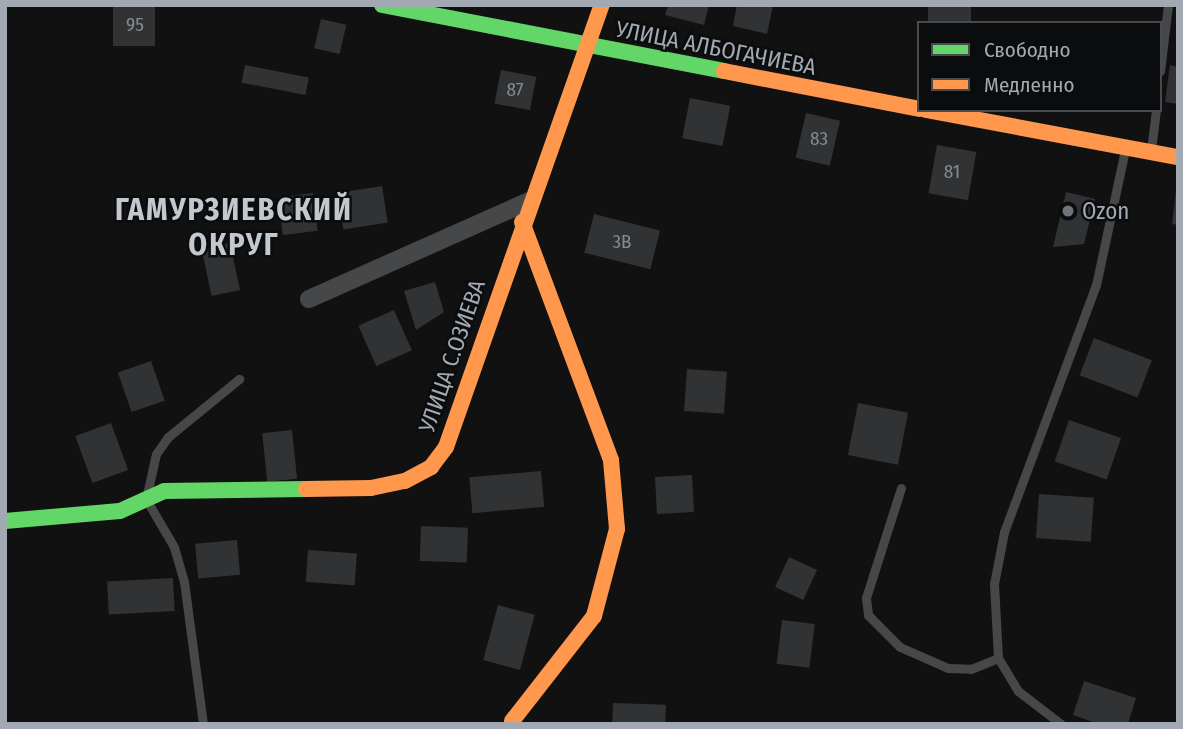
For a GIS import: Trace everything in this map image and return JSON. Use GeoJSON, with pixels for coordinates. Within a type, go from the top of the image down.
{"type":"FeatureCollection","features":[{"type":"Feature","properties":{"kind":"street","name":"УЛИЦА АЛБОГАЧИЕВА"},"geometry":{"type":"LineString","coordinates":[[382,5],[590,48],[917,109]]}},
{"type":"Feature","properties":{"kind":"street","name":"УЛИЦА С.ОЗИЕВА"},"geometry":{"type":"LineString","coordinates":[[6,523],[120,511],[164,491],[370,488],[405,481],[431,467],[446,447],[529,201],[590,48],[602,5]]}},
{"type":"Feature","properties":{"kind":"street"},"geometry":{"type":"LineString","coordinates":[[937,112],[1178,157]]}},
{"type":"Feature","properties":{"kind":"street"},"geometry":{"type":"LineString","coordinates":[[309,299],[529,201]]}},
{"type":"Feature","properties":{"kind":"street"},"geometry":{"type":"LineString","coordinates":[[512,722],[594,616],[617,529],[611,460],[522,222]]}},
{"type":"Feature","properties":{"kind":"lane"},"geometry":{"type":"LineString","coordinates":[[1162,54],[1168,5]]}},
{"type":"Feature","properties":{"kind":"lane"},"geometry":{"type":"LineString","coordinates":[[1151,152],[1156,112]]}},
{"type":"Feature","properties":{"kind":"lane"},"geometry":{"type":"LineString","coordinates":[[1060,724],[1018,691],[998,658],[994,584],[1000,548],[1096,285],[1126,147]]}},
{"type":"Feature","properties":{"kind":"lane"},"geometry":{"type":"LineString","coordinates":[[204,724],[184,582],[174,547],[146,499],[156,454],[168,437],[239,379]]}},
{"type":"Feature","properties":{"kind":"lane"},"geometry":{"type":"LineString","coordinates":[[901,488],[866,598],[868,615],[900,647],[948,668],[971,669],[998,658]]}},
{"type":"Feature","properties":{"kind":"building"},"geometry":{"type":"Polygon","coordinates":[[[113,5],[155,5],[155,46],[113,46],[113,5]]]}},
{"type":"Feature","properties":{"kind":"building"},"geometry":{"type":"Polygon","coordinates":[[[668,5],[709,5],[704,25],[665,15],[668,5]]]}},
{"type":"Feature","properties":{"kind":"building"},"geometry":{"type":"Polygon","coordinates":[[[737,5],[773,5],[767,34],[733,26],[737,5]]]}},
{"type":"Feature","properties":{"kind":"building"},"geometry":{"type":"Polygon","coordinates":[[[928,5],[971,5],[971,21],[928,21],[928,5]]]}},
{"type":"Feature","properties":{"kind":"building"},"geometry":{"type":"Polygon","coordinates":[[[321,19],[346,25],[340,54],[314,48],[321,19]]]}},
{"type":"Feature","properties":{"kind":"building"},"geometry":{"type":"Polygon","coordinates":[[[245,65],[309,77],[305,95],[242,83],[245,65]]]}},
{"type":"Feature","properties":{"kind":"building"},"geometry":{"type":"Polygon","coordinates":[[[1170,65],[1178,67],[1178,104],[1165,102],[1170,65]]]}},
{"type":"Feature","properties":{"kind":"building"},"geometry":{"type":"Polygon","coordinates":[[[501,70],[536,77],[530,110],[495,103],[501,70]]]}},
{"type":"Feature","properties":{"kind":"building"},"geometry":{"type":"Polygon","coordinates":[[[690,98],[730,106],[722,146],[682,138],[690,98]]]}},
{"type":"Feature","properties":{"kind":"building"},"geometry":{"type":"Polygon","coordinates":[[[806,113],[840,121],[830,166],[796,158],[806,113]]]}},
{"type":"Feature","properties":{"kind":"building"},"geometry":{"type":"Polygon","coordinates":[[[937,145],[976,152],[968,200],[928,193],[937,145]]]}},
{"type":"Feature","properties":{"kind":"building"},"geometry":{"type":"Polygon","coordinates":[[[382,186],[388,223],[343,230],[338,193],[382,186]]]}},
{"type":"Feature","properties":{"kind":"building"},"geometry":{"type":"Polygon","coordinates":[[[1178,191],[1178,225],[1172,224],[1178,191]]]}},
{"type":"Feature","properties":{"kind":"building"},"geometry":{"type":"Polygon","coordinates":[[[1066,192],[1095,199],[1084,244],[1053,247],[1066,192]]]}},
{"type":"Feature","properties":{"kind":"building"},"geometry":{"type":"Polygon","coordinates":[[[313,193],[318,231],[283,235],[278,197],[313,193]]]}},
{"type":"Feature","properties":{"kind":"building"},"geometry":{"type":"Polygon","coordinates":[[[594,214],[660,230],[650,269],[584,253],[594,214]]]}},
{"type":"Feature","properties":{"kind":"building"},"geometry":{"type":"Polygon","coordinates":[[[230,243],[240,290],[212,296],[202,249],[230,243]]]}},
{"type":"Feature","properties":{"kind":"building"},"geometry":{"type":"Polygon","coordinates":[[[435,282],[444,312],[416,330],[404,291],[435,282]]]}},
{"type":"Feature","properties":{"kind":"building"},"geometry":{"type":"Polygon","coordinates":[[[394,310],[412,350],[376,366],[358,326],[394,310]]]}},
{"type":"Feature","properties":{"kind":"building"},"geometry":{"type":"Polygon","coordinates":[[[1094,338],[1152,360],[1138,398],[1080,375],[1094,338]]]}},
{"type":"Feature","properties":{"kind":"building"},"geometry":{"type":"Polygon","coordinates":[[[151,361],[165,401],[132,412],[118,372],[151,361]]]}},
{"type":"Feature","properties":{"kind":"building"},"geometry":{"type":"Polygon","coordinates":[[[687,369],[727,372],[724,414],[684,411],[687,369]]]}},
{"type":"Feature","properties":{"kind":"building"},"geometry":{"type":"Polygon","coordinates":[[[858,403],[908,413],[898,465],[848,455],[858,403]]]}},
{"type":"Feature","properties":{"kind":"building"},"geometry":{"type":"Polygon","coordinates":[[[1069,420],[1121,438],[1107,480],[1055,462],[1069,420]]]}},
{"type":"Feature","properties":{"kind":"building"},"geometry":{"type":"Polygon","coordinates":[[[111,423],[128,470],[92,483],[75,436],[111,423]]]}},
{"type":"Feature","properties":{"kind":"building"},"geometry":{"type":"Polygon","coordinates":[[[292,430],[297,479],[267,482],[262,433],[292,430]]]}},
{"type":"Feature","properties":{"kind":"building"},"geometry":{"type":"Polygon","coordinates":[[[541,471],[544,507],[472,513],[469,477],[541,471]]]}},
{"type":"Feature","properties":{"kind":"building"},"geometry":{"type":"Polygon","coordinates":[[[692,475],[694,512],[657,514],[655,477],[692,475]]]}},
{"type":"Feature","properties":{"kind":"building"},"geometry":{"type":"Polygon","coordinates":[[[1039,494],[1094,498],[1091,542],[1036,538],[1039,494]]]}},
{"type":"Feature","properties":{"kind":"building"},"geometry":{"type":"Polygon","coordinates":[[[421,526],[468,528],[467,563],[420,561],[421,526]]]}},
{"type":"Feature","properties":{"kind":"building"},"geometry":{"type":"Polygon","coordinates":[[[237,540],[240,575],[198,579],[195,544],[237,540]]]}},
{"type":"Feature","properties":{"kind":"building"},"geometry":{"type":"Polygon","coordinates":[[[308,550],[357,553],[355,585],[306,582],[308,550]]]}},
{"type":"Feature","properties":{"kind":"building"},"geometry":{"type":"Polygon","coordinates":[[[789,557],[817,570],[803,600],[775,587],[789,557]]]}},
{"type":"Feature","properties":{"kind":"building"},"geometry":{"type":"Polygon","coordinates":[[[173,578],[175,611],[109,614],[107,581],[173,578]]]}},
{"type":"Feature","properties":{"kind":"building"},"geometry":{"type":"Polygon","coordinates":[[[498,605],[535,615],[520,670],[483,660],[498,605]]]}},
{"type":"Feature","properties":{"kind":"building"},"geometry":{"type":"Polygon","coordinates":[[[782,620],[815,624],[809,668],[777,664],[782,620]]]}},
{"type":"Feature","properties":{"kind":"building"},"geometry":{"type":"Polygon","coordinates":[[[1084,681],[1136,698],[1128,724],[1099,724],[1073,715],[1084,681]]]}},
{"type":"Feature","properties":{"kind":"building"},"geometry":{"type":"Polygon","coordinates":[[[613,703],[666,705],[665,724],[612,724],[613,703]]]}},
{"type":"Feature","properties":{"kind":"traffic: fast"},"geometry":{"type":"LineString","coordinates":[[382,5],[724,71]]}},
{"type":"Feature","properties":{"kind":"traffic: fast"},"geometry":{"type":"LineString","coordinates":[[5,521],[120,511],[164,491],[306,489]]}},
{"type":"Feature","properties":{"kind":"traffic: slow"},"geometry":{"type":"LineString","coordinates":[[306,489],[371,488],[405,481],[431,467],[446,447],[602,5]]}},
{"type":"Feature","properties":{"kind":"traffic: slow"},"geometry":{"type":"LineString","coordinates":[[724,71],[917,109]]}},
{"type":"Feature","properties":{"kind":"traffic: slow"},"geometry":{"type":"LineString","coordinates":[[937,112],[1178,157]]}},
{"type":"Feature","properties":{"kind":"traffic: slow"},"geometry":{"type":"LineString","coordinates":[[512,721],[594,616],[617,529],[611,460],[522,222]]}},
{"type":"Feature","properties":{"kind":"place","name":"Ozon"},"geometry":{"type":"Point","coordinates":[1068,211]}},
{"type":"Feature","properties":{"kind":"district","name":"ГАМУРЗИЕВСКИЙ ОКРУГ"},"geometry":{"type":"Point","coordinates":[234,227]}}]}
